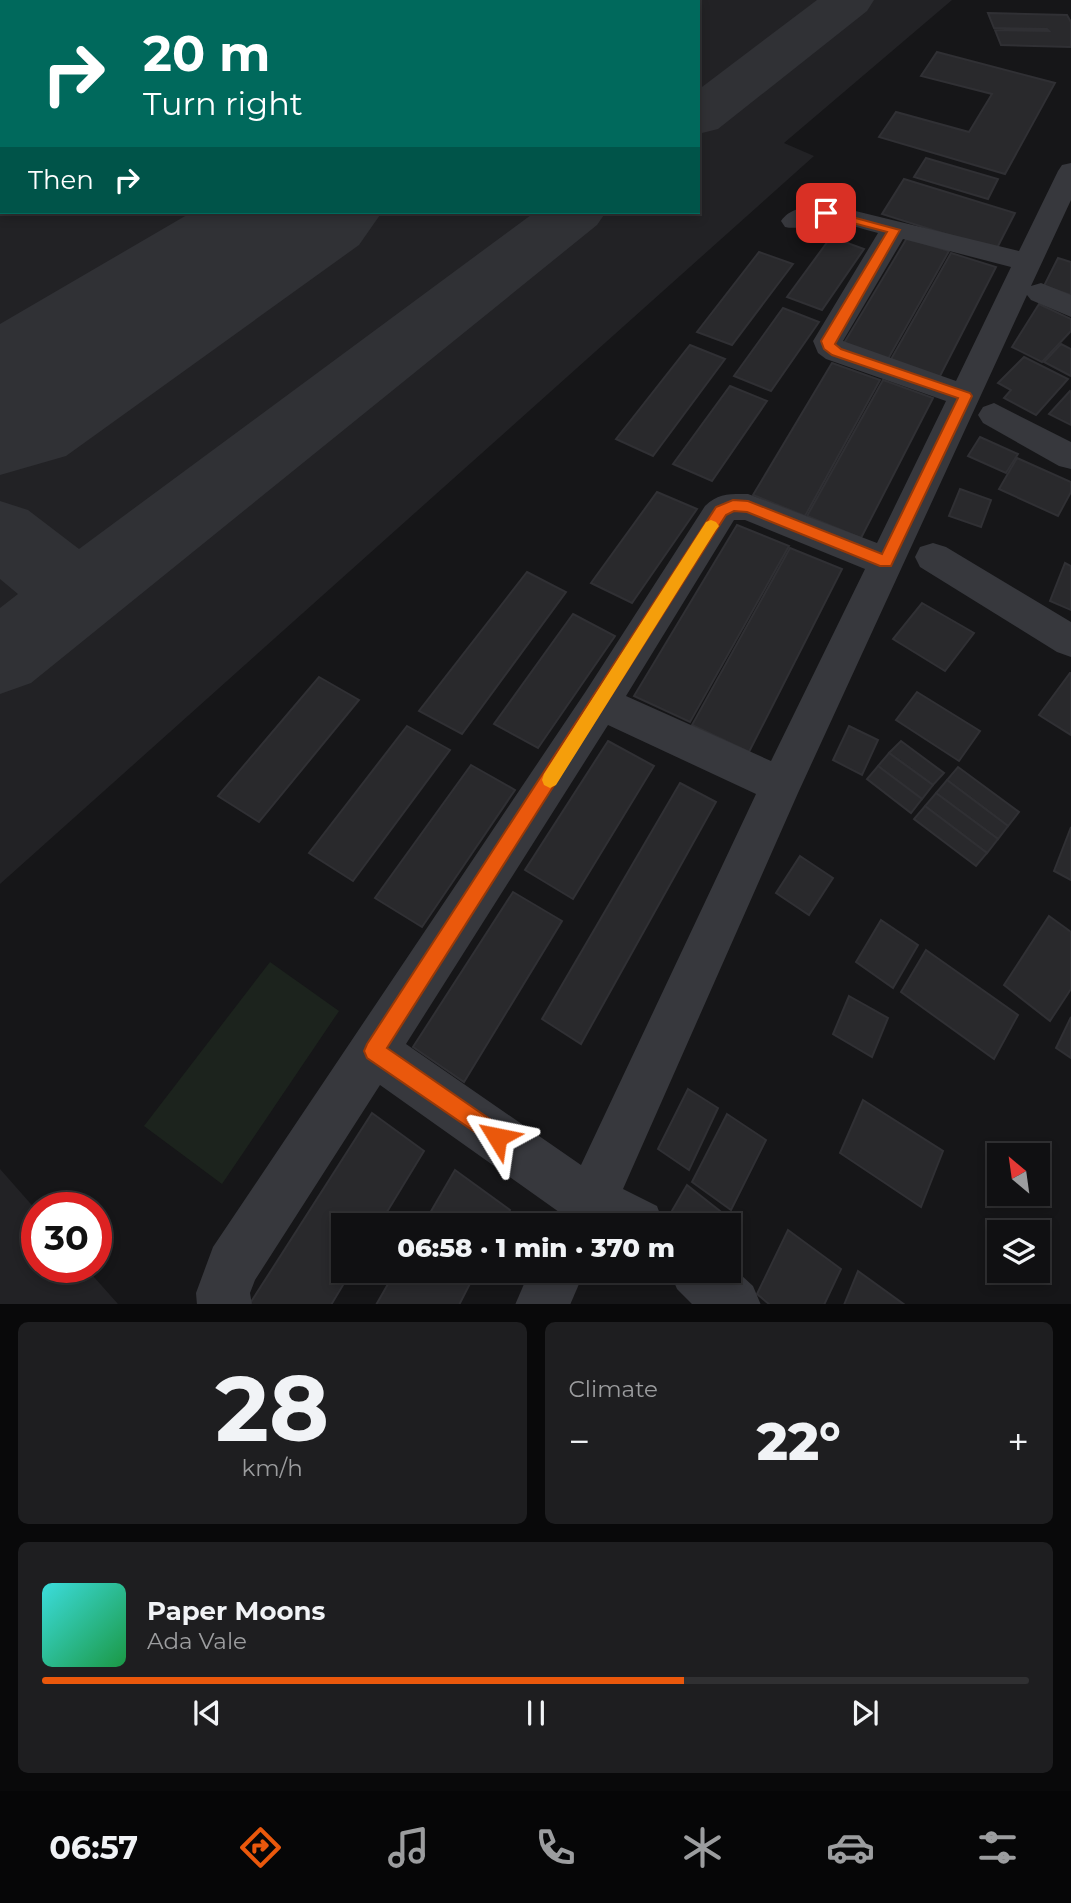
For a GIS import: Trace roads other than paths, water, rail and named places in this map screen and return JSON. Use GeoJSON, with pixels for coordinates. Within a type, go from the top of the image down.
{"type":"FeatureCollection","features":[{"type":"Feature","properties":{"kind":"street"},"geometry":{"type":"LineString","coordinates":[[585,1213],[886,562],[980,405],[1035,277],[1071,171]]}},
{"type":"Feature","properties":{"kind":"street"},"geometry":{"type":"LineString","coordinates":[[795,220],[811,214],[826,213],[894,230],[1035,277],[1071,307]]}},
{"type":"Feature","properties":{"kind":"street"},"geometry":{"type":"LineString","coordinates":[[894,230],[828,341],[829,346],[837,352],[980,405],[1071,457]]}},
{"type":"Feature","properties":{"kind":"street"},"geometry":{"type":"LineString","coordinates":[[225,1304],[223,1293],[232,1265],[600,703],[717,516],[726,507],[748,507],[886,562]]}},
{"type":"Feature","properties":{"kind":"street"},"geometry":{"type":"LineString","coordinates":[[933,557],[1071,641]]}},
{"type":"Feature","properties":{"kind":"street"},"geometry":{"type":"LineString","coordinates":[[600,703],[781,785]]}},
{"type":"Feature","properties":{"kind":"street"},"geometry":{"type":"LineString","coordinates":[[374,1051],[584,1213]]}},
{"type":"Feature","properties":{"kind":"street"},"geometry":{"type":"LineString","coordinates":[[542,1304],[552,1283]]}},
{"type":"Feature","properties":{"kind":"street"},"geometry":{"type":"LineString","coordinates":[[711,1283],[734,1304]]}}]}
